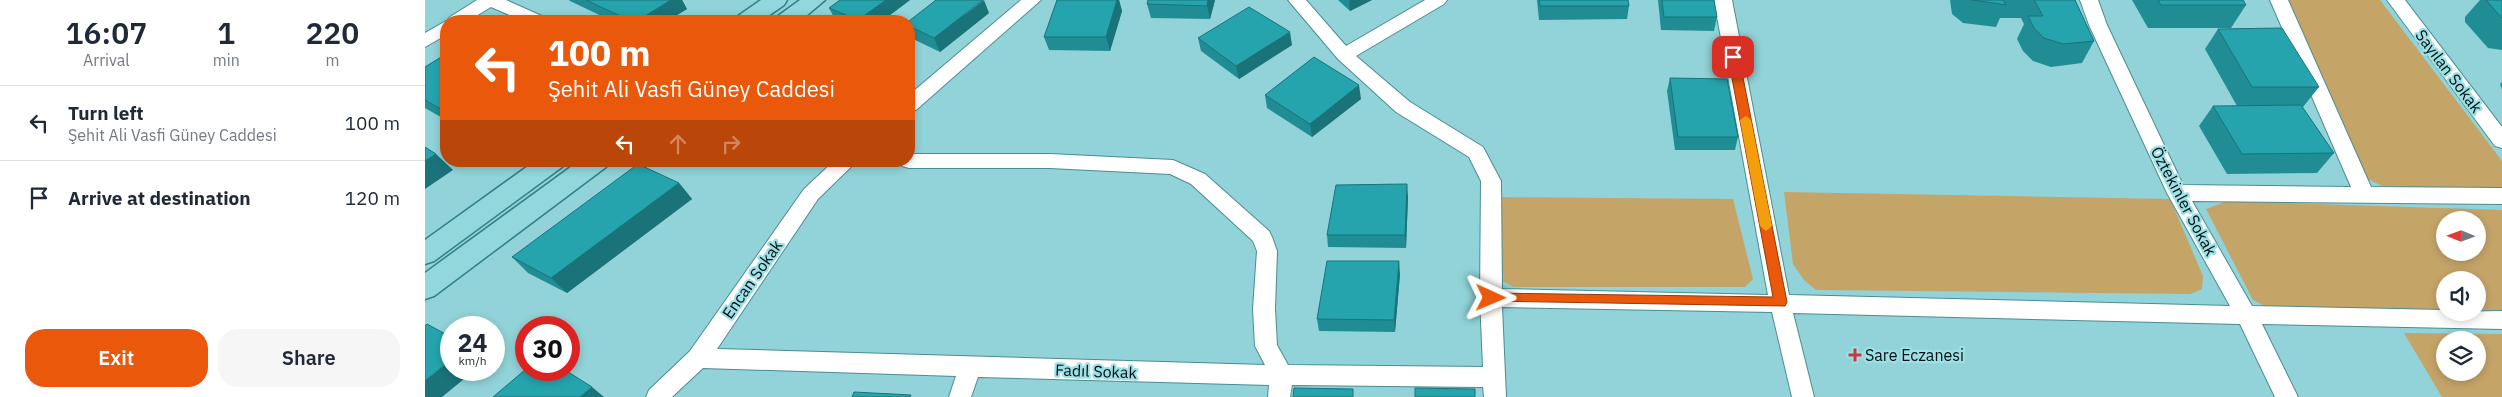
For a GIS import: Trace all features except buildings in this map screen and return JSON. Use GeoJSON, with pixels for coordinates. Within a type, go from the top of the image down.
{"type":"FeatureCollection","features":[{"type":"Feature","properties":{"kind":"main road"},"geometry":{"type":"LineString","coordinates":[[755,15],[776,0]]}},
{"type":"Feature","properties":{"kind":"main road"},"geometry":{"type":"LineString","coordinates":[[794,15],[814,0]]}},
{"type":"Feature","properties":{"kind":"main road"},"geometry":{"type":"LineString","coordinates":[[425,254],[545,167]]}},
{"type":"Feature","properties":{"kind":"main road"},"geometry":{"type":"LineString","coordinates":[[425,288],[589,167]]}},
{"type":"Feature","properties":{"kind":"street"},"geometry":{"type":"LineString","coordinates":[[466,15],[490,0],[524,15]]}},
{"type":"Feature","properties":{"kind":"street"},"geometry":{"type":"LineString","coordinates":[[915,100],[1032,0]]}},
{"type":"Feature","properties":{"kind":"street"},"geometry":{"type":"LineString","coordinates":[[1297,0],[1344,55],[1403,106],[1476,152],[1491,181],[1491,298],[1495,387]]}},
{"type":"Feature","properties":{"kind":"street"},"geometry":{"type":"LineString","coordinates":[[1344,55],[1438,0]]}},
{"type":"Feature","properties":{"kind":"street"},"geometry":{"type":"LineString","coordinates":[[1723,0],[1781,302],[1803,397]]}},
{"type":"Feature","properties":{"kind":"street","name":"Öztekinler Sokak"},"geometry":{"type":"LineString","coordinates":[[2089,0],[2098,25],[2177,193],[2247,317],[2287,397]]}},
{"type":"Feature","properties":{"kind":"street"},"geometry":{"type":"LineString","coordinates":[[2279,0],[2364,195]]}},
{"type":"Feature","properties":{"kind":"street","name":"Sayılan Sokak"},"geometry":{"type":"LineString","coordinates":[[2396,0],[2502,141]]}},
{"type":"Feature","properties":{"kind":"street"},"geometry":{"type":"LineString","coordinates":[[425,41],[440,31]]}},
{"type":"Feature","properties":{"kind":"street"},"geometry":{"type":"LineString","coordinates":[[915,161],[1050,162],[1173,167],[1198,178],[1262,237],[1267,251],[1264,309],[1266,346],[1282,375],[1279,397]]}},
{"type":"Feature","properties":{"kind":"street","name":"Encan Sokak"},"geometry":{"type":"LineString","coordinates":[[657,397],[697,358],[811,194],[840,167]]}},
{"type":"Feature","properties":{"kind":"street"},"geometry":{"type":"LineString","coordinates":[[2177,193],[2502,196]]}},
{"type":"Feature","properties":{"kind":"street"},"geometry":{"type":"LineString","coordinates":[[1491,298],[1781,302],[2247,317],[2502,320]]}},
{"type":"Feature","properties":{"kind":"street","name":"Fadıl Sokak"},"geometry":{"type":"LineString","coordinates":[[697,358],[1282,375],[1495,387]]}},
{"type":"Feature","properties":{"kind":"street"},"geometry":{"type":"LineString","coordinates":[[959,397],[970,367]]}},
{"type":"Feature","properties":{"kind":"shaded area"},"geometry":{"type":"Polygon","coordinates":[[[2287,0],[2380,0],[2502,161],[2502,190],[2382,186],[2368,179],[2287,0]]]}},
{"type":"Feature","properties":{"kind":"shaded area"},"geometry":{"type":"Polygon","coordinates":[[[1784,192],[2170,199],[2203,276],[2202,289],[2190,294],[1816,290],[1804,280],[1793,264],[1784,192]]]}},
{"type":"Feature","properties":{"kind":"shaded area"},"geometry":{"type":"Polygon","coordinates":[[[1494,197],[1733,199],[1753,279],[1745,287],[1514,287],[1498,279],[1494,197]]]}},
{"type":"Feature","properties":{"kind":"shaded area"},"geometry":{"type":"Polygon","coordinates":[[[2227,201],[2502,210],[2502,310],[2486,310],[2486,271],[2436,271],[2436,310],[2273,310],[2253,300],[2206,209],[2227,201]]]}},
{"type":"Feature","properties":{"kind":"shaded area"},"geometry":{"type":"Polygon","coordinates":[[[2404,333],[2436,333],[2436,381],[2486,381],[2486,334],[2502,334],[2502,397],[2442,397],[2404,333]]]}},
{"type":"Feature","properties":{"kind":"slow traffic"},"geometry":{"type":"LineString","coordinates":[[1746,120],[1766,226]]}},
{"type":"Feature","properties":{"kind":"place","name":"Sare Eczanesi"},"geometry":{"type":"Point","coordinates":[1855,355]}},
{"type":"Feature","properties":{"kind":"route"},"geometry":{"type":"LineString","coordinates":[[1491,298],[1781,302],[1733,57]]}}]}
